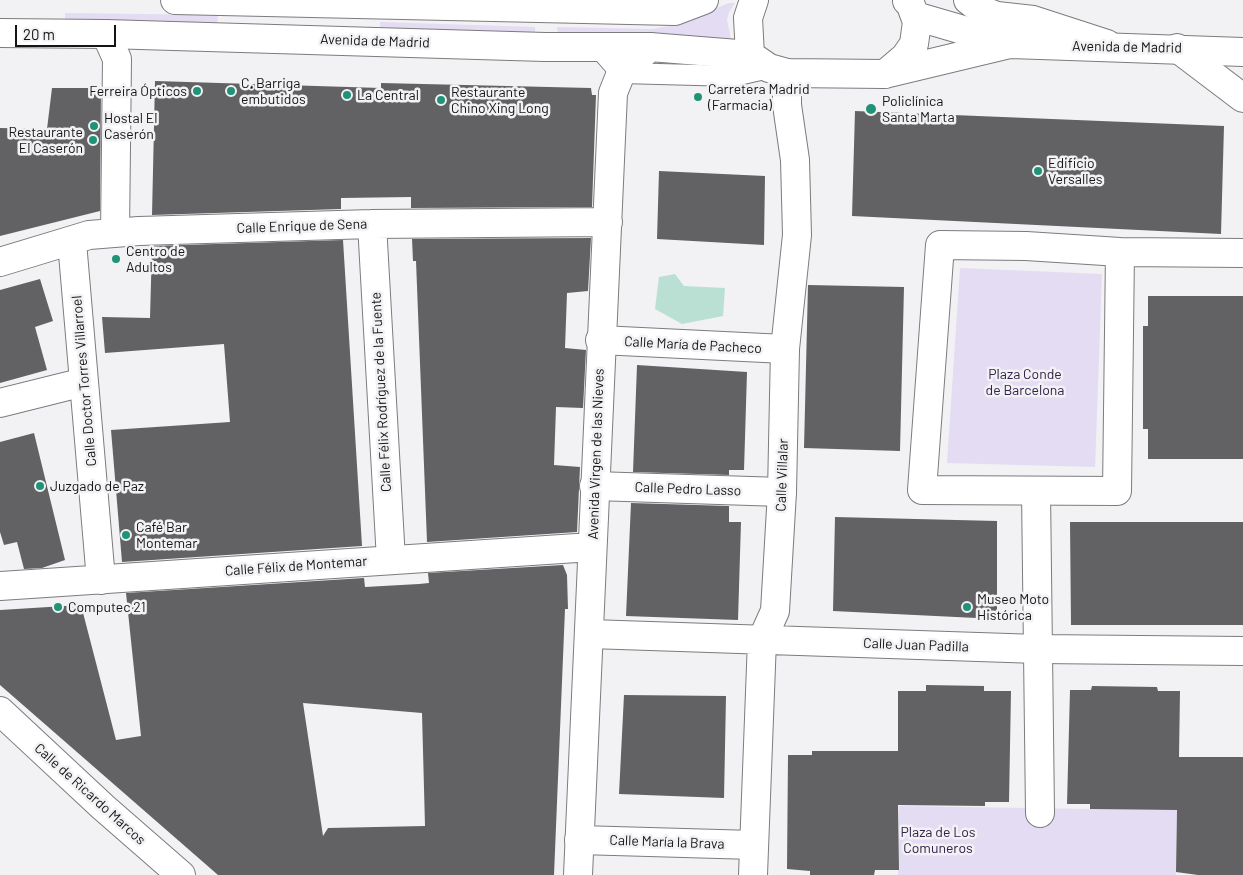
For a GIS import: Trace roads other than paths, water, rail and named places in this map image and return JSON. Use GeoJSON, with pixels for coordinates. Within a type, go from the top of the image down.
{"type":"FeatureCollection","features":[{"type":"Feature","properties":{"kind":"main road"},"geometry":{"type":"LineString","coordinates":[[175,0],[633,5],[675,11],[704,0]]}},
{"type":"Feature","properties":{"kind":"main road","name":"Calle Villalar"},"geometry":{"type":"LineString","coordinates":[[752,875],[762,640],[775,611],[782,492],[785,349],[796,236],[795,160],[787,105],[748,18],[754,0]]}},
{"type":"Feature","properties":{"kind":"main road"},"geometry":{"type":"LineString","coordinates":[[968,0],[981,10],[997,16],[1033,20],[1121,48]]}},
{"type":"Feature","properties":{"kind":"main road"},"geometry":{"type":"LineString","coordinates":[[884,74],[905,57],[914,44],[917,22],[910,5]]}},
{"type":"Feature","properties":{"kind":"main road","name":"Avenida de Madrid"},"geometry":{"type":"LineString","coordinates":[[910,5],[1011,44]]}},
{"type":"Feature","properties":{"kind":"main road","name":"Avenida de Madrid"},"geometry":{"type":"LineString","coordinates":[[0,33],[650,47],[769,65],[884,74],[1011,44],[1177,48],[1243,52]]}},
{"type":"Feature","properties":{"kind":"main road"},"geometry":{"type":"LineString","coordinates":[[106,34],[117,59],[115,233]]}},
{"type":"Feature","properties":{"kind":"main road","name":"Avenida Virgen de las Nieves"},"geometry":{"type":"LineString","coordinates":[[578,875],[585,684],[590,634],[600,340],[608,222],[613,93],[621,73],[650,47]]}},
{"type":"Feature","properties":{"kind":"main road"},"geometry":{"type":"LineString","coordinates":[[1177,48],[1243,98]]}},
{"type":"Feature","properties":{"kind":"main road","name":"Calle Enrique de Sena"},"geometry":{"type":"LineString","coordinates":[[0,262],[89,236],[115,233],[372,224],[608,222]]}},
{"type":"Feature","properties":{"kind":"main road","name":"Calle Félix Rodríguez de la Fuente"},"geometry":{"type":"LineString","coordinates":[[372,224],[391,560]]}},
{"type":"Feature","properties":{"kind":"main road","name":"Calle Doctor Torres Villarroel"},"geometry":{"type":"LineString","coordinates":[[72,242],[101,580]]}},
{"type":"Feature","properties":{"kind":"main road"},"geometry":{"type":"LineString","coordinates":[[1120,252],[1116,491],[922,490],[940,245],[1026,246],[1120,252],[1243,253]]}},
{"type":"Feature","properties":{"kind":"main road","name":"Calle María de Pacheco"},"geometry":{"type":"LineString","coordinates":[[600,340],[785,349]]}},
{"type":"Feature","properties":{"kind":"main road"},"geometry":{"type":"LineString","coordinates":[[0,404],[84,382]]}},
{"type":"Feature","properties":{"kind":"main road","name":"Calle Pedro Lasso"},"geometry":{"type":"LineString","coordinates":[[594,486],[782,492]]}},
{"type":"Feature","properties":{"kind":"main road"},"geometry":{"type":"LineString","coordinates":[[1036,491],[1040,813]]}},
{"type":"Feature","properties":{"kind":"main road","name":"Calle Félix de Montemar"},"geometry":{"type":"LineString","coordinates":[[0,586],[592,546]]}},
{"type":"Feature","properties":{"kind":"main road","name":"Calle Juan Padilla"},"geometry":{"type":"LineString","coordinates":[[590,634],[1038,648],[1243,651]]}},
{"type":"Feature","properties":{"kind":"main road","name":"Calle de Ricardo Marcos"},"geometry":{"type":"LineString","coordinates":[[0,711],[103,808],[181,875]]}},
{"type":"Feature","properties":{"kind":"main road","name":"Calle María la Brava"},"geometry":{"type":"LineString","coordinates":[[580,840],[754,845]]}},
{"type":"Feature","properties":{"kind":"lane"},"geometry":{"type":"LineString","coordinates":[[598,47],[621,73],[734,76],[769,65]]}},
{"type":"Feature","properties":{"kind":"place","name":"Ferreira Ópticos"},"geometry":{"type":"Point","coordinates":[197,91]}},
{"type":"Feature","properties":{"kind":"place","name":"C. Barriga embutidos"},"geometry":{"type":"Point","coordinates":[231,91]}},
{"type":"Feature","properties":{"kind":"place","name":"La Central"},"geometry":{"type":"Point","coordinates":[347,95]}},
{"type":"Feature","properties":{"kind":"place","name":"Carretera Madrid (Farmacia)"},"geometry":{"type":"Point","coordinates":[698,97]}},
{"type":"Feature","properties":{"kind":"place","name":"Restaurante Chino Xing Long"},"geometry":{"type":"Point","coordinates":[441,100]}},
{"type":"Feature","properties":{"kind":"place","name":"Policlínica Santa Marta"},"geometry":{"type":"Point","coordinates":[871,109]}},
{"type":"Feature","properties":{"kind":"place","name":"Hostal El Caserón"},"geometry":{"type":"Point","coordinates":[94,126]}},
{"type":"Feature","properties":{"kind":"place","name":"Restaurante El Caserón"},"geometry":{"type":"Point","coordinates":[93,140]}},
{"type":"Feature","properties":{"kind":"place","name":"Edificio Versalles"},"geometry":{"type":"Point","coordinates":[1038,171]}},
{"type":"Feature","properties":{"kind":"place","name":"Centro de Adultos"},"geometry":{"type":"Point","coordinates":[116,259]}},
{"type":"Feature","properties":{"kind":"place","name":"Juzgado de Paz"},"geometry":{"type":"Point","coordinates":[40,486]}},
{"type":"Feature","properties":{"kind":"place","name":"Café Bar Montemar"},"geometry":{"type":"Point","coordinates":[126,535]}},
{"type":"Feature","properties":{"kind":"place","name":"Computec 21"},"geometry":{"type":"Point","coordinates":[58,607]}},
{"type":"Feature","properties":{"kind":"place","name":"Museo Moto Histórica"},"geometry":{"type":"Point","coordinates":[967,607]}},
{"type":"Feature","properties":{"kind":"park label","name":"Plaza Conde de Barcelona"},"geometry":{"type":"Point","coordinates":[1025,382]}},
{"type":"Feature","properties":{"kind":"park label","name":"Plaza de Los Comuneros"},"geometry":{"type":"Point","coordinates":[938,840]}}]}
